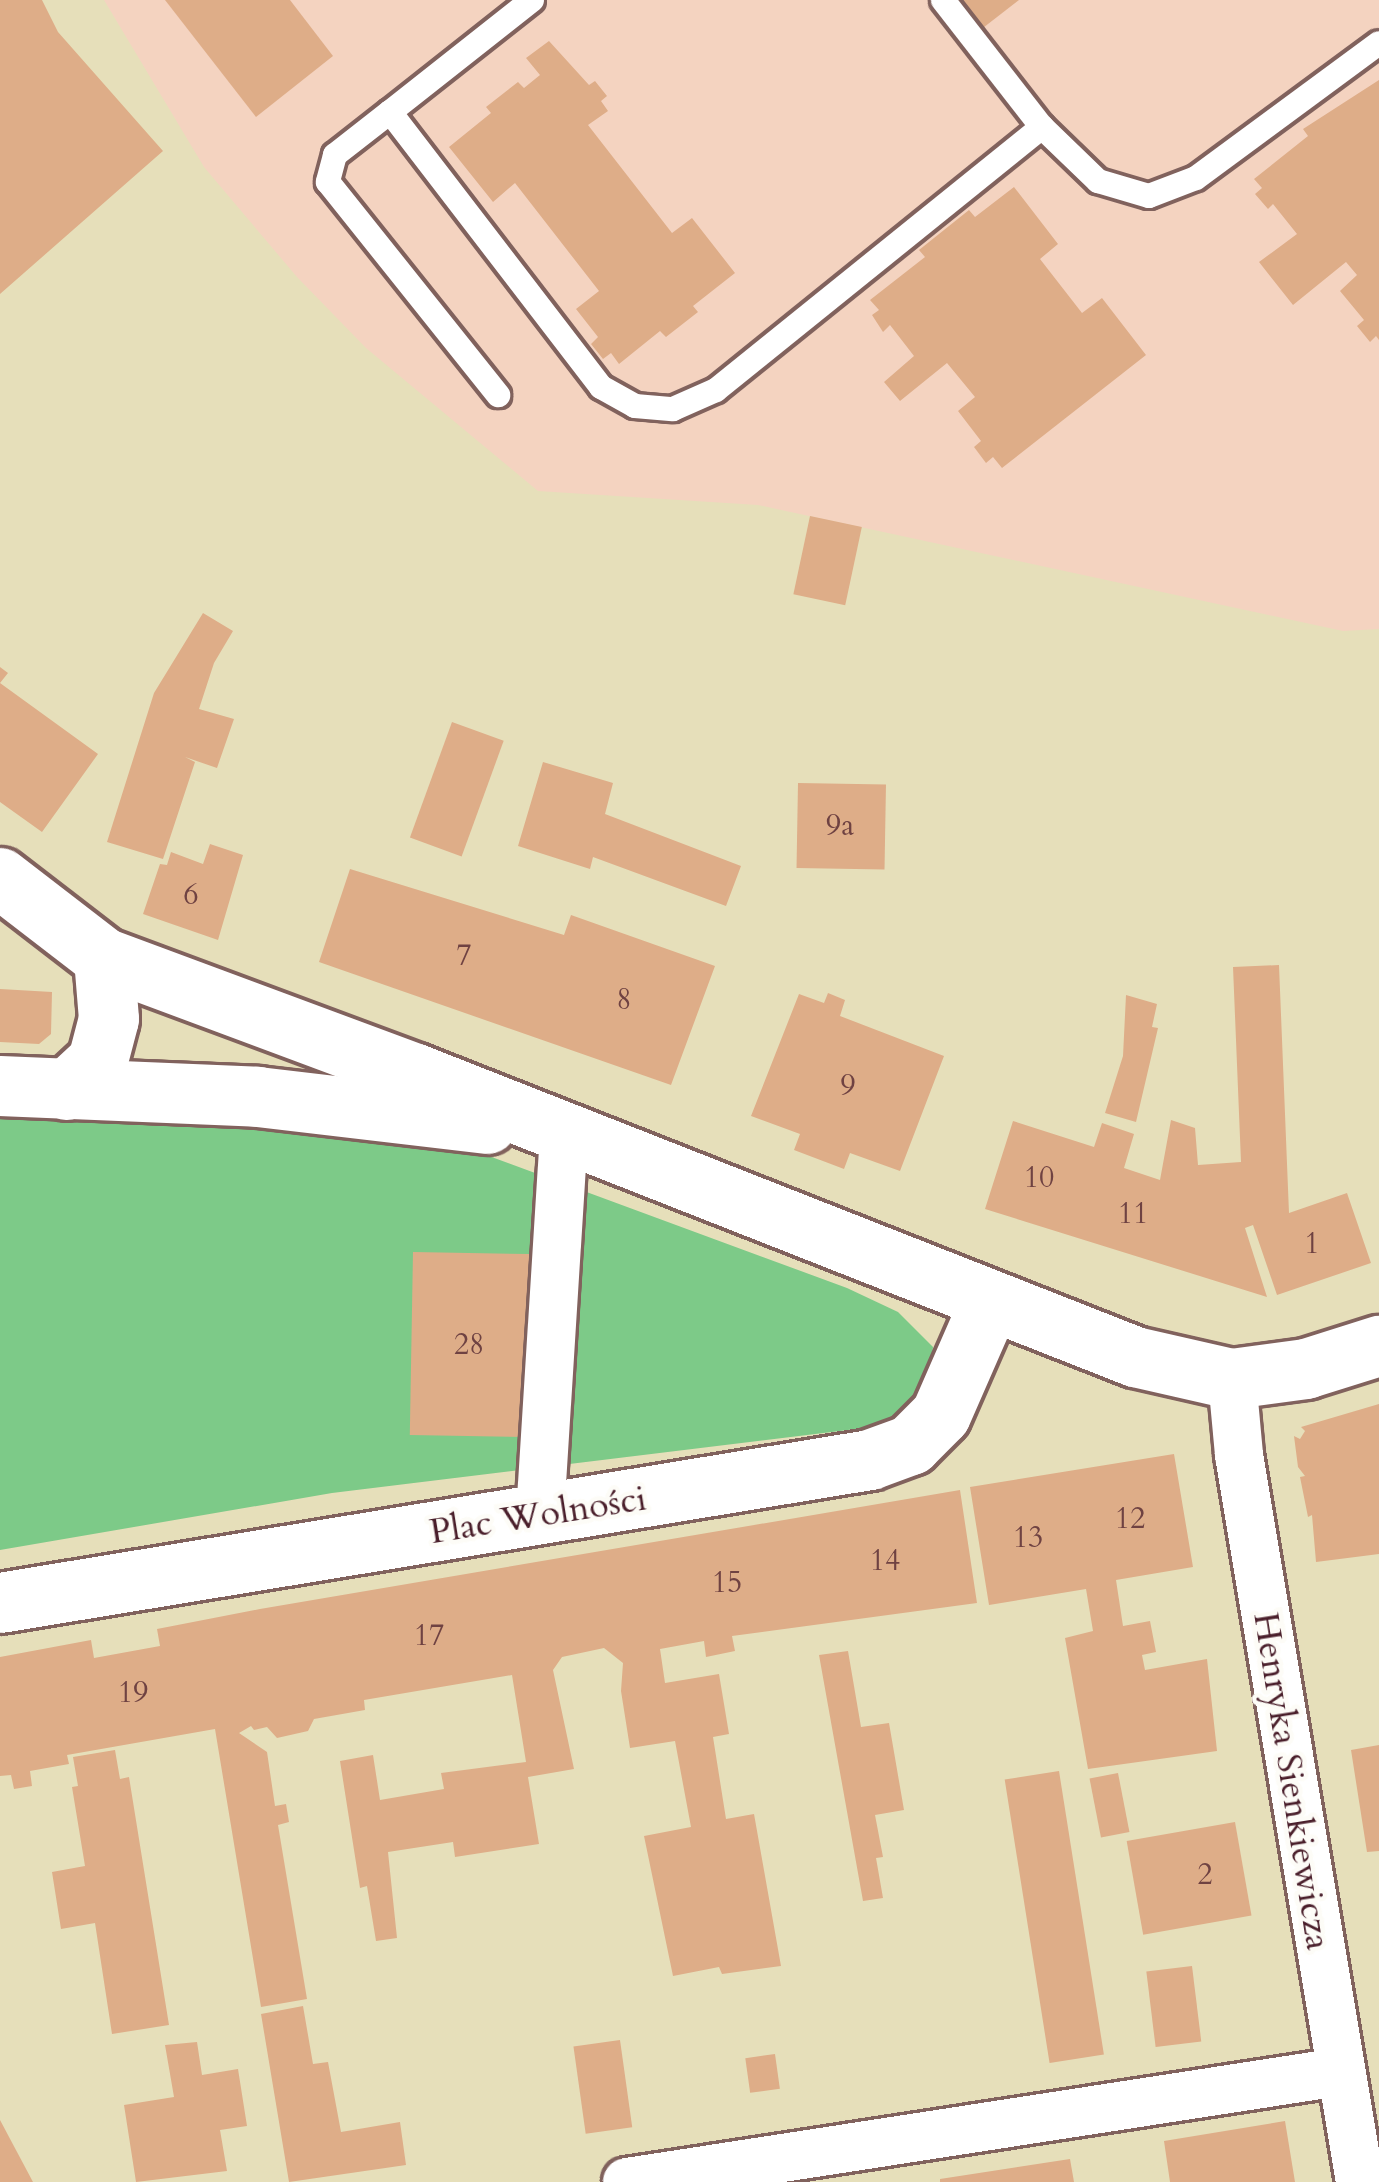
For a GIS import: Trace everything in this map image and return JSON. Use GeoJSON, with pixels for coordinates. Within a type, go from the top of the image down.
{"type":"FeatureCollection","features":[{"type":"Feature","properties":{"kind":"street"},"geometry":{"type":"LineString","coordinates":[[0,878],[104,958],[564,1132],[1135,1357],[1232,1379],[1306,1369],[1379,1346]]}},
{"type":"Feature","properties":{"kind":"street"},"geometry":{"type":"LineString","coordinates":[[67,1090],[98,1061],[109,1019],[104,958]]}},
{"type":"Feature","properties":{"kind":"street"},"geometry":{"type":"LineString","coordinates":[[0,1086],[258,1097],[564,1132]]}},
{"type":"Feature","properties":{"kind":"street"},"geometry":{"type":"LineString","coordinates":[[540,1515],[564,1132]]}},
{"type":"Feature","properties":{"kind":"street","name":"Plac Wolności"},"geometry":{"type":"LineString","coordinates":[[0,1604],[871,1460],[911,1445],[941,1414],[990,1303]]}},
{"type":"Feature","properties":{"kind":"street","name":"Henryka Sienkiewicza"},"geometry":{"type":"LineString","coordinates":[[1232,1379],[1239,1455],[1360,2182]]}},
{"type":"Feature","properties":{"kind":"street"},"geometry":{"type":"LineString","coordinates":[[627,2182],[1339,2072]]}},
{"type":"Feature","properties":{"kind":"lane"},"geometry":{"type":"LineString","coordinates":[[498,395],[328,182],[335,155],[532,0]]}},
{"type":"Feature","properties":{"kind":"lane"},"geometry":{"type":"LineString","coordinates":[[943,0],[1042,127],[1098,181],[1150,196],[1196,178],[1379,43]]}},
{"type":"Feature","properties":{"kind":"lane"},"geometry":{"type":"LineString","coordinates":[[390,112],[602,387],[635,406],[673,409],[716,390],[1042,127]]}},
{"type":"Feature","properties":{"kind":"shaded area"},"geometry":{"type":"Polygon","coordinates":[[[104,0],[1379,0],[1379,629],[1343,631],[758,505],[538,491],[366,348],[297,277],[204,167],[104,0]]]}},
{"type":"Feature","properties":{"kind":"green space"},"geometry":{"type":"Polygon","coordinates":[[[0,1118],[393,1135],[467,1148],[847,1288],[898,1312],[933,1347],[930,1377],[889,1425],[332,1493],[0,1550],[0,1118]]]}},
{"type":"Feature","properties":{"kind":"building"},"geometry":{"type":"Polygon","coordinates":[[[0,0],[42,0],[58,32],[163,151],[0,294],[0,0]]]}},
{"type":"Feature","properties":{"kind":"building"},"geometry":{"type":"Polygon","coordinates":[[[165,0],[290,0],[333,56],[256,117],[165,0]]]}},
{"type":"Feature","properties":{"kind":"building"},"geometry":{"type":"Polygon","coordinates":[[[954,0],[1019,0],[979,31],[954,0]]]}},
{"type":"Feature","properties":{"kind":"building"},"geometry":{"type":"Polygon","coordinates":[[[549,41],[589,85],[595,81],[607,96],[601,101],[608,111],[588,125],[672,233],[692,218],[735,273],[693,306],[698,312],[666,337],[660,331],[619,364],[611,353],[603,359],[591,344],[598,337],[576,309],[599,291],[515,183],[493,202],[449,147],[491,113],[486,107],[518,82],[524,88],[540,75],[526,58],[549,41]]]}},
{"type":"Feature","properties":{"kind":"building"},"geometry":{"type":"Polygon","coordinates":[[[1379,80],[1379,340],[1376,336],[1370,342],[1357,326],[1364,320],[1340,291],[1357,275],[1346,262],[1293,305],[1259,262],[1297,234],[1273,204],[1268,209],[1255,194],[1262,188],[1254,179],[1308,136],[1303,129],[1379,80]]]}},
{"type":"Feature","properties":{"kind":"building"},"geometry":{"type":"Polygon","coordinates":[[[1014,187],[1058,244],[1040,259],[1082,313],[1102,298],[1146,355],[1002,468],[993,457],[986,463],[974,447],[981,441],[958,411],[975,397],[947,363],[900,401],[884,382],[914,356],[890,325],[883,332],[872,315],[879,310],[870,300],[925,257],[919,250],[969,210],[975,217],[1014,187]]]}},
{"type":"Feature","properties":{"kind":"building"},"geometry":{"type":"Polygon","coordinates":[[[810,516],[862,527],[845,605],[793,594],[810,516]]]}},
{"type":"Feature","properties":{"kind":"building"},"geometry":{"type":"Polygon","coordinates":[[[203,613],[233,631],[214,663],[199,709],[234,719],[217,768],[185,757],[195,762],[163,859],[107,842],[154,693],[203,613]]]}},
{"type":"Feature","properties":{"kind":"building"},"geometry":{"type":"Polygon","coordinates":[[[0,683],[98,754],[42,832],[0,802],[0,683]]]}},
{"type":"Feature","properties":{"kind":"building"},"geometry":{"type":"Polygon","coordinates":[[[452,722],[504,741],[462,856],[410,838],[452,722]]]}},
{"type":"Feature","properties":{"kind":"building"},"geometry":{"type":"Polygon","coordinates":[[[543,762],[613,783],[605,814],[741,866],[726,906],[593,857],[590,869],[518,846],[543,762]]]}},
{"type":"Feature","properties":{"kind":"building"},"geometry":{"type":"Polygon","coordinates":[[[798,783],[886,785],[885,870],[797,868],[798,783]]]}},
{"type":"Feature","properties":{"kind":"building"},"geometry":{"type":"Polygon","coordinates":[[[210,844],[243,855],[218,940],[143,914],[160,864],[167,865],[171,852],[203,864],[210,844]]]}},
{"type":"Feature","properties":{"kind":"building"},"geometry":{"type":"Polygon","coordinates":[[[350,869],[564,935],[571,915],[715,966],[671,1085],[319,962],[350,869]]]}},
{"type":"Feature","properties":{"kind":"building"},"geometry":{"type":"Polygon","coordinates":[[[1279,965],[1289,1213],[1347,1193],[1371,1263],[1277,1295],[1253,1225],[1245,1228],[1267,1297],[985,1209],[1013,1121],[1094,1147],[1102,1123],[1134,1134],[1124,1168],[1160,1180],[1171,1120],[1195,1128],[1198,1165],[1241,1162],[1233,967],[1279,965]]]}},
{"type":"Feature","properties":{"kind":"building"},"geometry":{"type":"Polygon","coordinates":[[[0,989],[52,992],[51,1034],[39,1044],[0,1042],[0,989]]]}},
{"type":"Feature","properties":{"kind":"building"},"geometry":{"type":"Polygon","coordinates":[[[828,993],[845,1000],[840,1016],[944,1056],[900,1171],[850,1153],[844,1169],[794,1150],[800,1134],[751,1116],[799,994],[824,1003],[828,993]]]}},
{"type":"Feature","properties":{"kind":"building"},"geometry":{"type":"Polygon","coordinates":[[[1126,995],[1157,1004],[1152,1027],[1158,1028],[1136,1122],[1105,1113],[1123,1056],[1126,995]]]}},
{"type":"Feature","properties":{"kind":"building"},"geometry":{"type":"Polygon","coordinates":[[[413,1252],[530,1254],[527,1437],[410,1435],[413,1252]]]}},
{"type":"Feature","properties":{"kind":"building"},"geometry":{"type":"Polygon","coordinates":[[[1379,1404],[1379,1554],[1316,1562],[1312,1515],[1308,1517],[1300,1477],[1305,1476],[1298,1467],[1294,1436],[1300,1439],[1305,1431],[1301,1427],[1379,1404]]]}},
{"type":"Feature","properties":{"kind":"building"},"geometry":{"type":"Polygon","coordinates":[[[1174,1454],[1193,1567],[1116,1580],[1123,1626],[1150,1621],[1156,1652],[1142,1655],[1145,1670],[1207,1659],[1217,1751],[1088,1769],[1065,1638],[1093,1631],[1086,1589],[989,1605],[970,1487],[1174,1454]]]}},
{"type":"Feature","properties":{"kind":"building"},"geometry":{"type":"Polygon","coordinates":[[[960,1490],[977,1603],[732,1636],[735,1651],[706,1657],[704,1641],[660,1649],[665,1683],[719,1674],[729,1734],[713,1737],[726,1819],[754,1814],[781,1966],[722,1974],[719,1967],[673,1976],[644,1836],[691,1827],[675,1741],[630,1748],[621,1691],[623,1663],[604,1648],[562,1657],[553,1670],[574,1769],[528,1777],[539,1844],[455,1857],[453,1842],[388,1852],[397,1938],[376,1941],[367,1886],[360,1888],[340,1761],[373,1755],[380,1800],[444,1789],[441,1773],[526,1762],[512,1675],[364,1700],[365,1710],[314,1719],[308,1731],[277,1738],[267,1727],[254,1730],[251,1726],[239,1733],[267,1752],[275,1806],[286,1804],[289,1822],[278,1825],[307,1999],[261,2007],[215,1729],[67,1755],[69,1764],[30,1771],[32,1786],[14,1789],[11,1775],[0,1776],[0,1657],[91,1640],[94,1658],[160,1646],[157,1629],[260,1609],[960,1490]]]}},
{"type":"Feature","properties":{"kind":"building"},"geometry":{"type":"Polygon","coordinates":[[[848,1651],[861,1727],[889,1723],[904,1810],[875,1815],[883,1857],[876,1858],[883,1898],[863,1901],[819,1655],[848,1651]]]}},
{"type":"Feature","properties":{"kind":"building"},"geometry":{"type":"Polygon","coordinates":[[[1379,1745],[1379,1851],[1367,1852],[1351,1750],[1379,1745]]]}},
{"type":"Feature","properties":{"kind":"building"},"geometry":{"type":"Polygon","coordinates":[[[115,1750],[120,1779],[129,1777],[169,2025],[112,2034],[95,1923],[61,1929],[52,1872],[85,1866],[72,1787],[78,1786],[73,1757],[115,1750]]]}},
{"type":"Feature","properties":{"kind":"building"},"geometry":{"type":"Polygon","coordinates":[[[1059,1771],[1104,2054],[1050,2063],[1005,1780],[1059,1771]]]}},
{"type":"Feature","properties":{"kind":"building"},"geometry":{"type":"Polygon","coordinates":[[[1118,1773],[1129,1832],[1101,1837],[1090,1779],[1118,1773]]]}},
{"type":"Feature","properties":{"kind":"building"},"geometry":{"type":"Polygon","coordinates":[[[1235,1822],[1251,1916],[1143,1935],[1127,1841],[1235,1822]]]}},
{"type":"Feature","properties":{"kind":"building"},"geometry":{"type":"Polygon","coordinates":[[[1192,1966],[1201,2041],[1156,2047],[1146,1972],[1192,1966]]]}},
{"type":"Feature","properties":{"kind":"building"},"geometry":{"type":"Polygon","coordinates":[[[303,2006],[313,2064],[328,2062],[341,2132],[400,2122],[406,2165],[289,2182],[261,2014],[303,2006]]]}},
{"type":"Feature","properties":{"kind":"building"},"geometry":{"type":"Polygon","coordinates":[[[620,2040],[632,2127],[586,2134],[573,2047],[620,2040]]]}},
{"type":"Feature","properties":{"kind":"building"},"geometry":{"type":"Polygon","coordinates":[[[197,2042],[202,2075],[238,2069],[247,2126],[220,2130],[227,2171],[136,2182],[124,2105],[174,2097],[165,2045],[197,2042]]]}},
{"type":"Feature","properties":{"kind":"building"},"geometry":{"type":"Polygon","coordinates":[[[775,2054],[780,2089],[750,2093],[745,2058],[775,2054]]]}},
{"type":"Feature","properties":{"kind":"building"},"geometry":{"type":"Polygon","coordinates":[[[0,2120],[33,2182],[0,2182],[0,2120]]]}},
{"type":"Feature","properties":{"kind":"building"},"geometry":{"type":"Polygon","coordinates":[[[1285,2121],[1295,2182],[1170,2182],[1164,2141],[1285,2121]]]}},
{"type":"Feature","properties":{"kind":"building"},"geometry":{"type":"Polygon","coordinates":[[[1070,2159],[1074,2182],[940,2182],[940,2179],[1070,2159]]]}}]}
